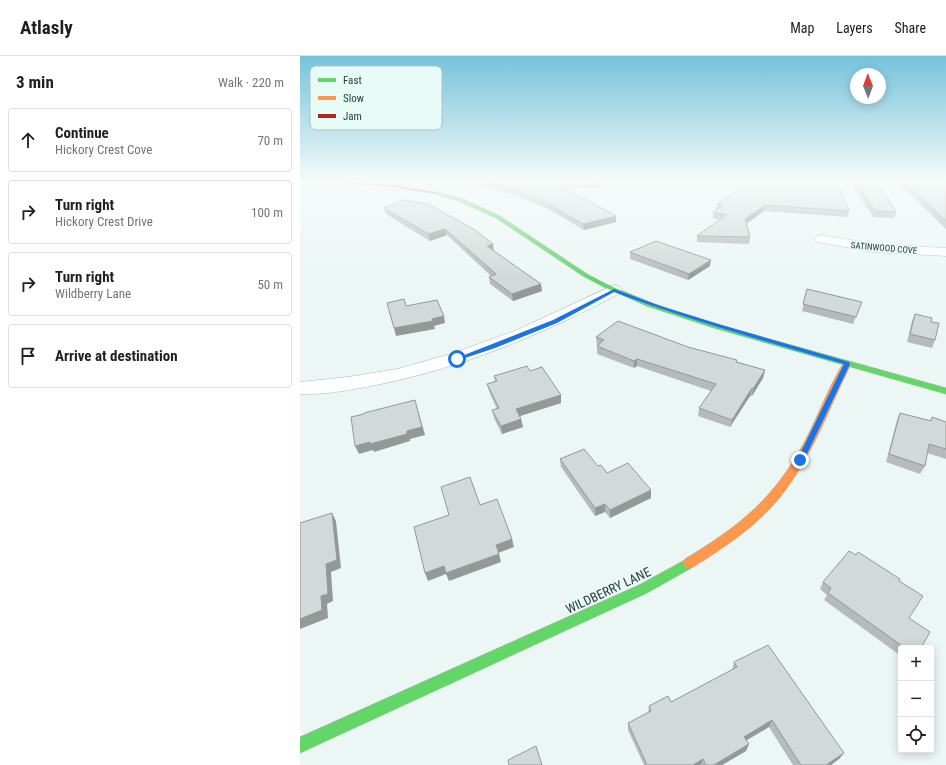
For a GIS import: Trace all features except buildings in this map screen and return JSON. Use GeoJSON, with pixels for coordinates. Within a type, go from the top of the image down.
{"type":"FeatureCollection","features":[{"type":"Feature","properties":{"kind":"street"},"geometry":{"type":"LineString","coordinates":[[496,214],[574,268],[614,290],[661,308],[720,327],[946,391]]}},
{"type":"Feature","properties":{"kind":"street","name":"SATINWOOD COVE"},"geometry":{"type":"LineString","coordinates":[[822,240],[873,248],[946,252]]}},
{"type":"Feature","properties":{"kind":"street"},"geometry":{"type":"LineString","coordinates":[[301,388],[375,380],[457,359],[494,347],[555,321],[614,290]]}},
{"type":"Feature","properties":{"kind":"street","name":"WILDBERRY LANE"},"geometry":{"type":"LineString","coordinates":[[300,745],[643,589],[683,567],[730,538],[753,519],[771,499],[800,460],[847,364]]}},
{"type":"Feature","properties":{"kind":"traffic: fast"},"geometry":{"type":"LineString","coordinates":[[492,214],[516,227],[585,275],[627,296],[717,326],[946,391]]}},
{"type":"Feature","properties":{"kind":"traffic: fast"},"geometry":{"type":"LineString","coordinates":[[300,745],[643,589],[689,563]]}},
{"type":"Feature","properties":{"kind":"traffic: slow"},"geometry":{"type":"LineString","coordinates":[[689,563],[742,527],[776,494],[786,481],[803,453],[847,364]]}},
{"type":"Feature","properties":{"kind":"route"},"geometry":{"type":"LineString","coordinates":[[457,359],[494,347],[555,321],[614,290],[661,308],[720,327],[847,364],[800,460]]}}]}
